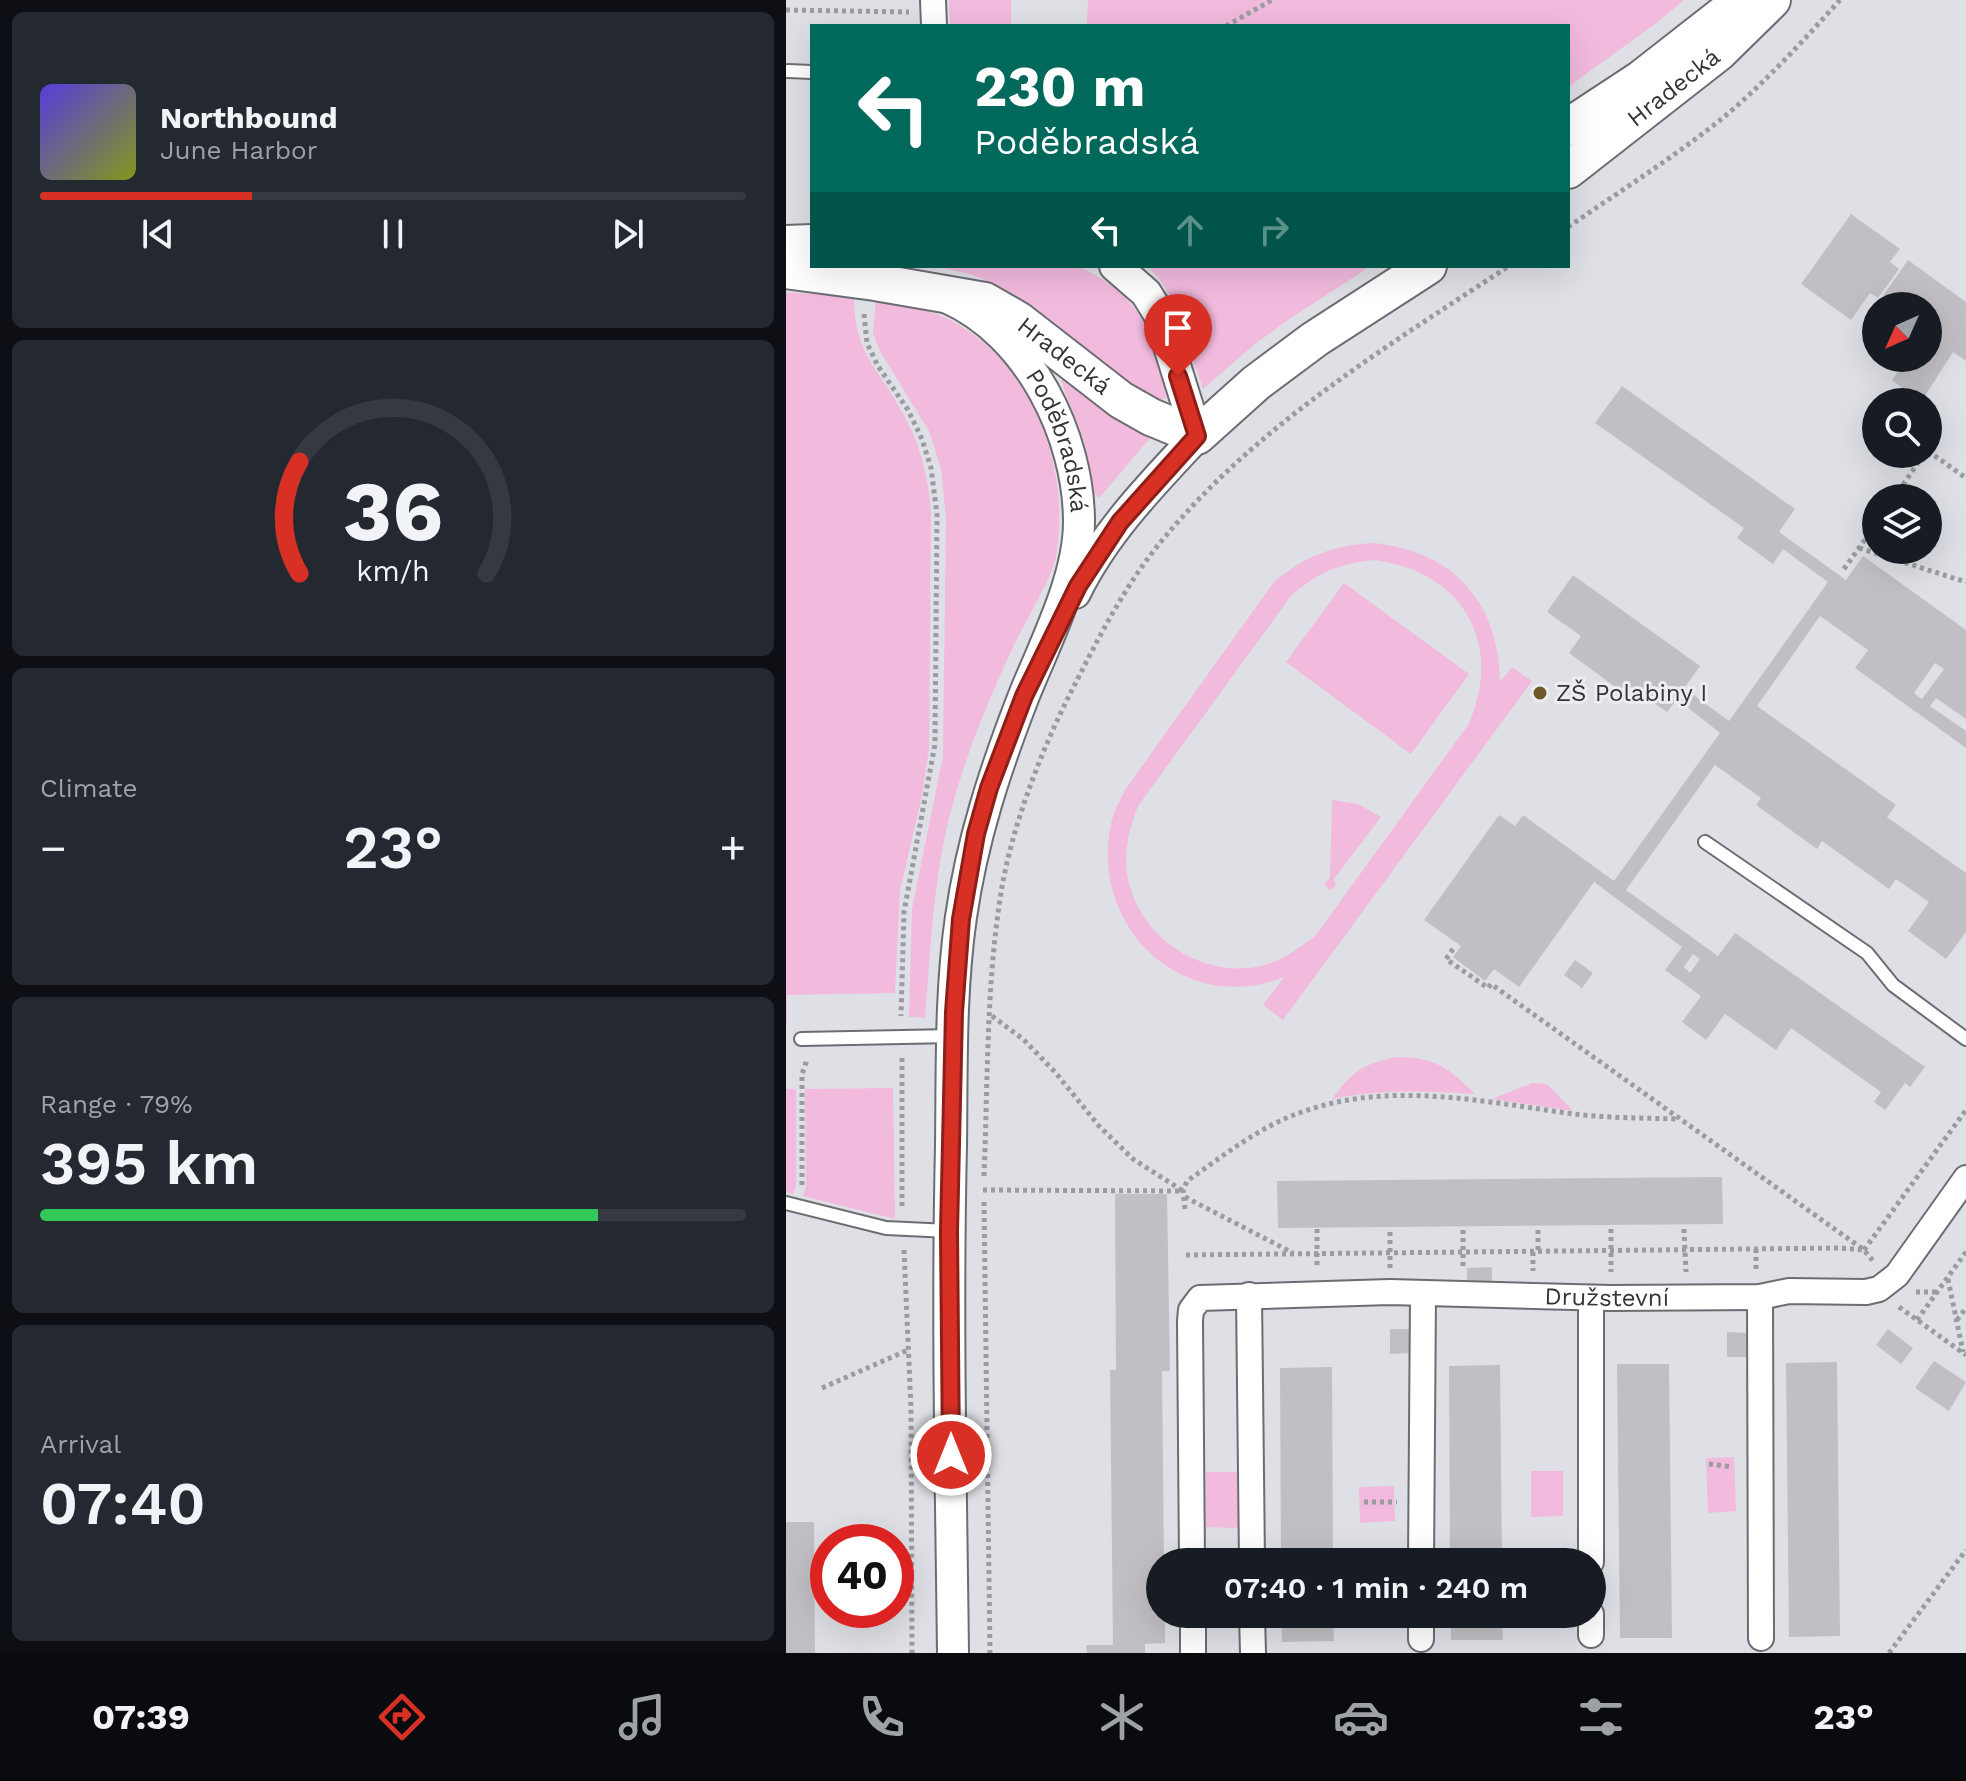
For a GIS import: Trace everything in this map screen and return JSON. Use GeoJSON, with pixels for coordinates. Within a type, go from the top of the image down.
{"type":"FeatureCollection","features":[{"type":"Feature","properties":{"kind":"main road","name":"Hradecká"},"geometry":{"type":"LineString","coordinates":[[1570,126],[1641,79],[1742,0]]}},
{"type":"Feature","properties":{"kind":"main road","name":"Hradecká"},"geometry":{"type":"LineString","coordinates":[[1570,168],[1719,52],[1772,0]]}},
{"type":"Feature","properties":{"kind":"main road"},"geometry":{"type":"LineString","coordinates":[[786,244],[810,243]]}},
{"type":"Feature","properties":{"kind":"main road"},"geometry":{"type":"LineString","coordinates":[[1197,436],[1256,383],[1315,339],[1425,268]]}},
{"type":"Feature","properties":{"kind":"main road","name":"Hradecká"},"geometry":{"type":"LineString","coordinates":[[786,270],[974,298],[996,306],[1036,333],[1121,400],[1151,417],[1197,436]]}},
{"type":"Feature","properties":{"kind":"street"},"geometry":{"type":"LineString","coordinates":[[933,0],[934,24]]}},
{"type":"Feature","properties":{"kind":"street"},"geometry":{"type":"LineString","coordinates":[[1117,268],[1146,293],[1159,314],[1197,436]]}},
{"type":"Feature","properties":{"kind":"street","name":"Poděbradská"},"geometry":{"type":"LineString","coordinates":[[917,289],[962,305],[1003,339],[1041,385],[1063,434],[1079,522],[1059,608],[989,788],[976,834],[961,919],[953,1036],[949,1231],[953,1653]]}},
{"type":"Feature","properties":{"kind":"street","name":"Poděbradská"},"geometry":{"type":"LineString","coordinates":[[1024,696],[1078,586],[1097,555],[1143,495],[1197,436]]}},
{"type":"Feature","properties":{"kind":"street","name":"Družstevní"},"geometry":{"type":"LineString","coordinates":[[1192,1548],[1190,1321],[1194,1303],[1207,1296],[1390,1292],[1601,1298],[1760,1297],[1789,1291],[1866,1292],[1879,1289],[1904,1267],[1966,1178]]}},
{"type":"Feature","properties":{"kind":"street"},"geometry":{"type":"LineString","coordinates":[[1421,1548],[1423,1294]]}},
{"type":"Feature","properties":{"kind":"street"},"geometry":{"type":"LineString","coordinates":[[1249,1295],[1252,1548]]}},
{"type":"Feature","properties":{"kind":"street"},"geometry":{"type":"LineString","coordinates":[[1760,1297],[1761,1638]]}},
{"type":"Feature","properties":{"kind":"street"},"geometry":{"type":"LineString","coordinates":[[1592,1548],[1601,1298]]}},
{"type":"Feature","properties":{"kind":"street"},"geometry":{"type":"LineString","coordinates":[[1193,1628],[1193,1653]]}},
{"type":"Feature","properties":{"kind":"street"},"geometry":{"type":"LineString","coordinates":[[1252,1628],[1253,1653]]}},
{"type":"Feature","properties":{"kind":"street"},"geometry":{"type":"LineString","coordinates":[[1421,1628],[1421,1639]]}},
{"type":"Feature","properties":{"kind":"lane"},"geometry":{"type":"LineString","coordinates":[[788,71],[810,72]]}},
{"type":"Feature","properties":{"kind":"lane"},"geometry":{"type":"LineString","coordinates":[[1705,842],[1867,953],[1893,985],[1966,1039]]}},
{"type":"Feature","properties":{"kind":"lane"},"geometry":{"type":"LineString","coordinates":[[801,1039],[953,1036]]}},
{"type":"Feature","properties":{"kind":"lane"},"geometry":{"type":"LineString","coordinates":[[791,1204],[903,1230],[949,1231]]}},
{"type":"Feature","properties":{"kind":"path"},"geometry":{"type":"LineString","coordinates":[[1230,24],[1272,0]]}},
{"type":"Feature","properties":{"kind":"path"},"geometry":{"type":"LineString","coordinates":[[1570,226],[1719,121],[1767,78],[1840,0]]}},
{"type":"Feature","properties":{"kind":"path"},"geometry":{"type":"LineString","coordinates":[[786,10],[904,10]]}},
{"type":"Feature","properties":{"kind":"path"},"geometry":{"type":"LineString","coordinates":[[990,1653],[983,1190],[991,966],[1001,889],[1024,806],[1051,732],[1095,644],[1163,539],[1234,464],[1293,412],[1506,268]]}},
{"type":"Feature","properties":{"kind":"path"},"geometry":{"type":"LineString","coordinates":[[863,302],[867,343],[922,439],[931,468],[937,514],[935,744],[904,912],[900,998],[903,1230],[913,1498],[912,1653]]}},
{"type":"Feature","properties":{"kind":"path"},"geometry":{"type":"LineString","coordinates":[[1942,463],[1966,478]]}},
{"type":"Feature","properties":{"kind":"path"},"geometry":{"type":"LineString","coordinates":[[1844,569],[1862,544]]}},
{"type":"Feature","properties":{"kind":"path"},"geometry":{"type":"LineString","coordinates":[[1859,548],[1966,582]]}},
{"type":"Feature","properties":{"kind":"path"},"geometry":{"type":"LineString","coordinates":[[1453,949],[1446,959],[1488,988],[1491,984],[1864,1250]]}},
{"type":"Feature","properties":{"kind":"path"},"geometry":{"type":"LineString","coordinates":[[991,1015],[1023,1039],[1099,1126],[1133,1159],[1183,1194],[1296,1254]]}},
{"type":"Feature","properties":{"kind":"path"},"geometry":{"type":"LineString","coordinates":[[791,1204],[803,1184],[802,1074],[815,1039]]}},
{"type":"Feature","properties":{"kind":"path"},"geometry":{"type":"LineString","coordinates":[[1185,1209],[1183,1194],[1187,1181],[1251,1137],[1301,1112],[1358,1097],[1446,1096],[1578,1114],[1679,1119]]}},
{"type":"Feature","properties":{"kind":"path"},"geometry":{"type":"LineString","coordinates":[[1864,1250],[1966,1110]]}},
{"type":"Feature","properties":{"kind":"path"},"geometry":{"type":"LineString","coordinates":[[983,1190],[1183,1194]]}},
{"type":"Feature","properties":{"kind":"path"},"geometry":{"type":"LineString","coordinates":[[1317,1229],[1317,1293]]}},
{"type":"Feature","properties":{"kind":"path"},"geometry":{"type":"LineString","coordinates":[[1390,1229],[1390,1292]]}},
{"type":"Feature","properties":{"kind":"path"},"geometry":{"type":"LineString","coordinates":[[1601,1298],[1611,1250],[1611,1229]]}},
{"type":"Feature","properties":{"kind":"path"},"geometry":{"type":"LineString","coordinates":[[1684,1229],[1687,1297]]}},
{"type":"Feature","properties":{"kind":"path"},"geometry":{"type":"LineString","coordinates":[[1463,1230],[1464,1295]]}},
{"type":"Feature","properties":{"kind":"path"},"geometry":{"type":"LineString","coordinates":[[1538,1230],[1538,1252]]}},
{"type":"Feature","properties":{"kind":"path"},"geometry":{"type":"LineString","coordinates":[[1186,1255],[1864,1250]]}},
{"type":"Feature","properties":{"kind":"path"},"geometry":{"type":"LineString","coordinates":[[1917,1320],[1966,1252]]}},
{"type":"Feature","properties":{"kind":"path"},"geometry":{"type":"LineString","coordinates":[[1948,1278],[1964,1354]]}},
{"type":"Feature","properties":{"kind":"path"},"geometry":{"type":"LineString","coordinates":[[1899,1307],[1964,1354]]}},
{"type":"Feature","properties":{"kind":"path"},"geometry":{"type":"LineString","coordinates":[[1957,1321],[1966,1308]]}},
{"type":"Feature","properties":{"kind":"path"},"geometry":{"type":"LineString","coordinates":[[822,1388],[908,1350]]}},
{"type":"Feature","properties":{"kind":"path"},"geometry":{"type":"LineString","coordinates":[[1889,1653],[1966,1550]]}},
{"type":"Feature","properties":{"kind":"shaded area"},"geometry":{"type":"Polygon","coordinates":[[[949,0],[1011,0],[1011,24],[950,24],[949,0]]]}},
{"type":"Feature","properties":{"kind":"shaded area"},"geometry":{"type":"Polygon","coordinates":[[[1088,0],[1684,0],[1570,86],[1570,24],[1087,24],[1088,0]]]}},
{"type":"Feature","properties":{"kind":"shaded area"},"geometry":{"type":"Polygon","coordinates":[[[938,268],[1081,268],[1092,273],[1119,292],[1139,315],[1153,344],[1166,398],[1161,400],[1116,374],[1014,295],[995,284],[938,268]]]}},
{"type":"Feature","properties":{"kind":"shaded area"},"geometry":{"type":"Polygon","coordinates":[[[1149,268],[1368,268],[1255,344],[1203,389],[1175,304],[1149,268]]]}},
{"type":"Feature","properties":{"kind":"shaded area"},"geometry":{"type":"Polygon","coordinates":[[[786,292],[854,297],[855,318],[865,350],[898,404],[917,443],[931,511],[929,748],[922,796],[900,890],[895,993],[787,995],[787,1025],[786,1025],[786,292]]]}},
{"type":"Feature","properties":{"kind":"shaded area"},"geometry":{"type":"Polygon","coordinates":[[[876,298],[946,318],[976,336],[1001,360],[1022,388],[1039,419],[1051,452],[1058,487],[1059,522],[1054,565],[988,703],[952,807],[937,885],[925,1018],[909,1017],[912,909],[943,756],[946,518],[941,469],[929,431],[881,353],[873,334],[876,298]]]}},
{"type":"Feature","properties":{"kind":"shaded area"},"geometry":{"type":"Polygon","coordinates":[[[1063,379],[1151,437],[1099,498],[1094,493],[1083,438],[1061,381],[1063,379]]]}},
{"type":"Feature","properties":{"kind":"shaded area"},"geometry":{"type":"Polygon","coordinates":[[[1359,544],[1402,548],[1427,557],[1449,570],[1467,586],[1481,605],[1498,653],[1500,682],[1512,667],[1532,681],[1283,1020],[1263,1005],[1284,977],[1247,986],[1211,984],[1179,973],[1151,954],[1129,928],[1115,897],[1108,862],[1111,824],[1125,790],[1274,582],[1309,559],[1333,549],[1359,544]],[[1374,560],[1350,564],[1320,575],[1291,596],[1138,806],[1126,855],[1132,894],[1142,914],[1172,946],[1212,965],[1234,968],[1257,967],[1274,962],[1303,945],[1316,935],[1468,725],[1478,695],[1481,666],[1478,640],[1468,616],[1452,595],[1431,579],[1405,567],[1374,560]]]}},
{"type":"Feature","properties":{"kind":"shaded area"},"geometry":{"type":"Polygon","coordinates":[[[1344,583],[1469,674],[1411,754],[1286,662],[1344,583]]]}},
{"type":"Feature","properties":{"kind":"shaded area"},"geometry":{"type":"Polygon","coordinates":[[[1332,800],[1358,804],[1381,817],[1334,879],[1336,886],[1330,890],[1324,884],[1330,878],[1332,800]]]}},
{"type":"Feature","properties":{"kind":"shaded area"},"geometry":{"type":"Polygon","coordinates":[[[1397,1057],[1432,1062],[1457,1077],[1475,1094],[1385,1092],[1332,1099],[1359,1070],[1397,1057]]]}},
{"type":"Feature","properties":{"kind":"shaded area"},"geometry":{"type":"Polygon","coordinates":[[[1532,1083],[1547,1084],[1573,1111],[1492,1099],[1532,1083]]]}},
{"type":"Feature","properties":{"kind":"shaded area"},"geometry":{"type":"Polygon","coordinates":[[[893,1088],[895,1219],[803,1196],[806,1186],[805,1089],[893,1088]]]}},
{"type":"Feature","properties":{"kind":"shaded area"},"geometry":{"type":"Polygon","coordinates":[[[786,1089],[796,1089],[796,1185],[793,1194],[786,1192],[786,1089]]]}},
{"type":"Feature","properties":{"kind":"shaded area"},"geometry":{"type":"Polygon","coordinates":[[[1734,1457],[1736,1511],[1708,1513],[1706,1458],[1734,1457]]]}},
{"type":"Feature","properties":{"kind":"shaded area"},"geometry":{"type":"Polygon","coordinates":[[[1531,1471],[1563,1471],[1563,1516],[1531,1517],[1531,1471]]]}},
{"type":"Feature","properties":{"kind":"shaded area"},"geometry":{"type":"Polygon","coordinates":[[[1206,1472],[1238,1472],[1238,1528],[1206,1527],[1206,1472]]]}},
{"type":"Feature","properties":{"kind":"shaded area"},"geometry":{"type":"Polygon","coordinates":[[[1394,1486],[1395,1521],[1360,1523],[1359,1487],[1394,1486]]]}},
{"type":"Feature","properties":{"kind":"building"},"geometry":{"type":"Polygon","coordinates":[[[1851,214],[1900,249],[1890,262],[1899,269],[1882,292],[1862,292],[1862,304],[1851,320],[1801,284],[1851,214]]]}},
{"type":"Feature","properties":{"kind":"building"},"geometry":{"type":"Polygon","coordinates":[[[1908,260],[1966,302],[1966,361],[1953,352],[1942,369],[1942,292],[1886,292],[1908,260]]]}},
{"type":"Feature","properties":{"kind":"building"},"geometry":{"type":"Polygon","coordinates":[[[1897,372],[1940,372],[1930,388],[1903,388],[1892,380],[1897,372]]]}},
{"type":"Feature","properties":{"kind":"building"},"geometry":{"type":"Polygon","coordinates":[[[1622,386],[1795,509],[1779,532],[1846,580],[1862,557],[1862,564],[1874,564],[1966,630],[1966,719],[1936,698],[1930,706],[1966,731],[1966,748],[1855,668],[1868,650],[1820,616],[1757,706],[1896,805],[1887,817],[1966,873],[1966,932],[1946,959],[1908,931],[1929,902],[1896,879],[1889,889],[1822,841],[1817,849],[1756,805],[1761,798],[1715,765],[1626,890],[1718,956],[1735,933],[1925,1067],[1910,1087],[1905,1083],[1885,1110],[1874,1102],[1881,1092],[1791,1028],[1776,1050],[1725,1014],[1706,1040],[1682,1022],[1701,996],[1665,970],[1682,947],[1594,882],[1519,987],[1494,969],[1485,981],[1453,957],[1461,946],[1424,920],[1499,815],[1515,826],[1523,815],[1614,881],[1720,733],[1677,699],[1667,712],[1631,687],[1625,694],[1569,653],[1581,636],[1547,612],[1573,575],[1700,666],[1684,688],[1729,721],[1828,582],[1783,549],[1773,564],[1737,538],[1744,528],[1595,423],[1622,386]],[[1935,663],[1914,693],[1922,699],[1944,669],[1935,663]],[[1693,954],[1684,967],[1690,973],[1700,959],[1693,954]]]}},
{"type":"Feature","properties":{"kind":"building"},"geometry":{"type":"Polygon","coordinates":[[[1575,960],[1593,973],[1582,988],[1564,975],[1575,960]]]}},
{"type":"Feature","properties":{"kind":"building"},"geometry":{"type":"Polygon","coordinates":[[[1722,1177],[1723,1224],[1278,1228],[1277,1181],[1722,1177]]]}},
{"type":"Feature","properties":{"kind":"building"},"geometry":{"type":"Polygon","coordinates":[[[1115,1194],[1167,1194],[1170,1371],[1162,1371],[1164,1548],[1146,1548],[1146,1628],[1165,1628],[1165,1643],[1145,1644],[1145,1653],[1087,1653],[1086,1645],[1113,1645],[1110,1370],[1116,1370],[1115,1194]]]}},
{"type":"Feature","properties":{"kind":"building"},"geometry":{"type":"Polygon","coordinates":[[[1492,1267],[1492,1289],[1467,1289],[1467,1268],[1492,1267]]]}},
{"type":"Feature","properties":{"kind":"building"},"geometry":{"type":"Polygon","coordinates":[[[1390,1329],[1410,1329],[1411,1353],[1390,1354],[1390,1329]]]}},
{"type":"Feature","properties":{"kind":"building"},"geometry":{"type":"Polygon","coordinates":[[[1888,1329],[1913,1348],[1901,1364],[1876,1345],[1888,1329]]]}},
{"type":"Feature","properties":{"kind":"building"},"geometry":{"type":"Polygon","coordinates":[[[1727,1332],[1748,1333],[1748,1357],[1727,1357],[1727,1332]]]}},
{"type":"Feature","properties":{"kind":"building"},"geometry":{"type":"Polygon","coordinates":[[[1934,1361],[1966,1382],[1949,1411],[1915,1388],[1934,1361]]]}},
{"type":"Feature","properties":{"kind":"building"},"geometry":{"type":"Polygon","coordinates":[[[1837,1362],[1840,1636],[1789,1637],[1786,1363],[1837,1362]]]}},
{"type":"Feature","properties":{"kind":"building"},"geometry":{"type":"Polygon","coordinates":[[[1617,1364],[1669,1364],[1672,1638],[1620,1638],[1617,1364]]]}},
{"type":"Feature","properties":{"kind":"building"},"geometry":{"type":"Polygon","coordinates":[[[1500,1365],[1502,1548],[1450,1548],[1449,1366],[1500,1365]]]}},
{"type":"Feature","properties":{"kind":"building"},"geometry":{"type":"Polygon","coordinates":[[[1332,1367],[1333,1548],[1281,1548],[1280,1368],[1332,1367]]]}},
{"type":"Feature","properties":{"kind":"building"},"geometry":{"type":"Polygon","coordinates":[[[786,1522],[814,1522],[810,1524],[810,1628],[815,1628],[815,1653],[786,1653],[786,1522]]]}},
{"type":"Feature","properties":{"kind":"building"},"geometry":{"type":"Polygon","coordinates":[[[1282,1628],[1334,1628],[1334,1641],[1282,1642],[1282,1628]]]}},
{"type":"Feature","properties":{"kind":"building"},"geometry":{"type":"Polygon","coordinates":[[[1451,1628],[1503,1628],[1503,1640],[1451,1640],[1451,1628]]]}},
{"type":"Feature","properties":{"kind":"place","name":"ZŠ Polabiny I"},"geometry":{"type":"Point","coordinates":[1540,693]}},
{"type":"Feature","properties":{"kind":"route"},"geometry":{"type":"LineString","coordinates":[[951,1455],[949,1231],[956,962],[976,834],[989,788],[1024,696],[1078,586],[1120,522],[1197,436],[1178,376]]}}]}
